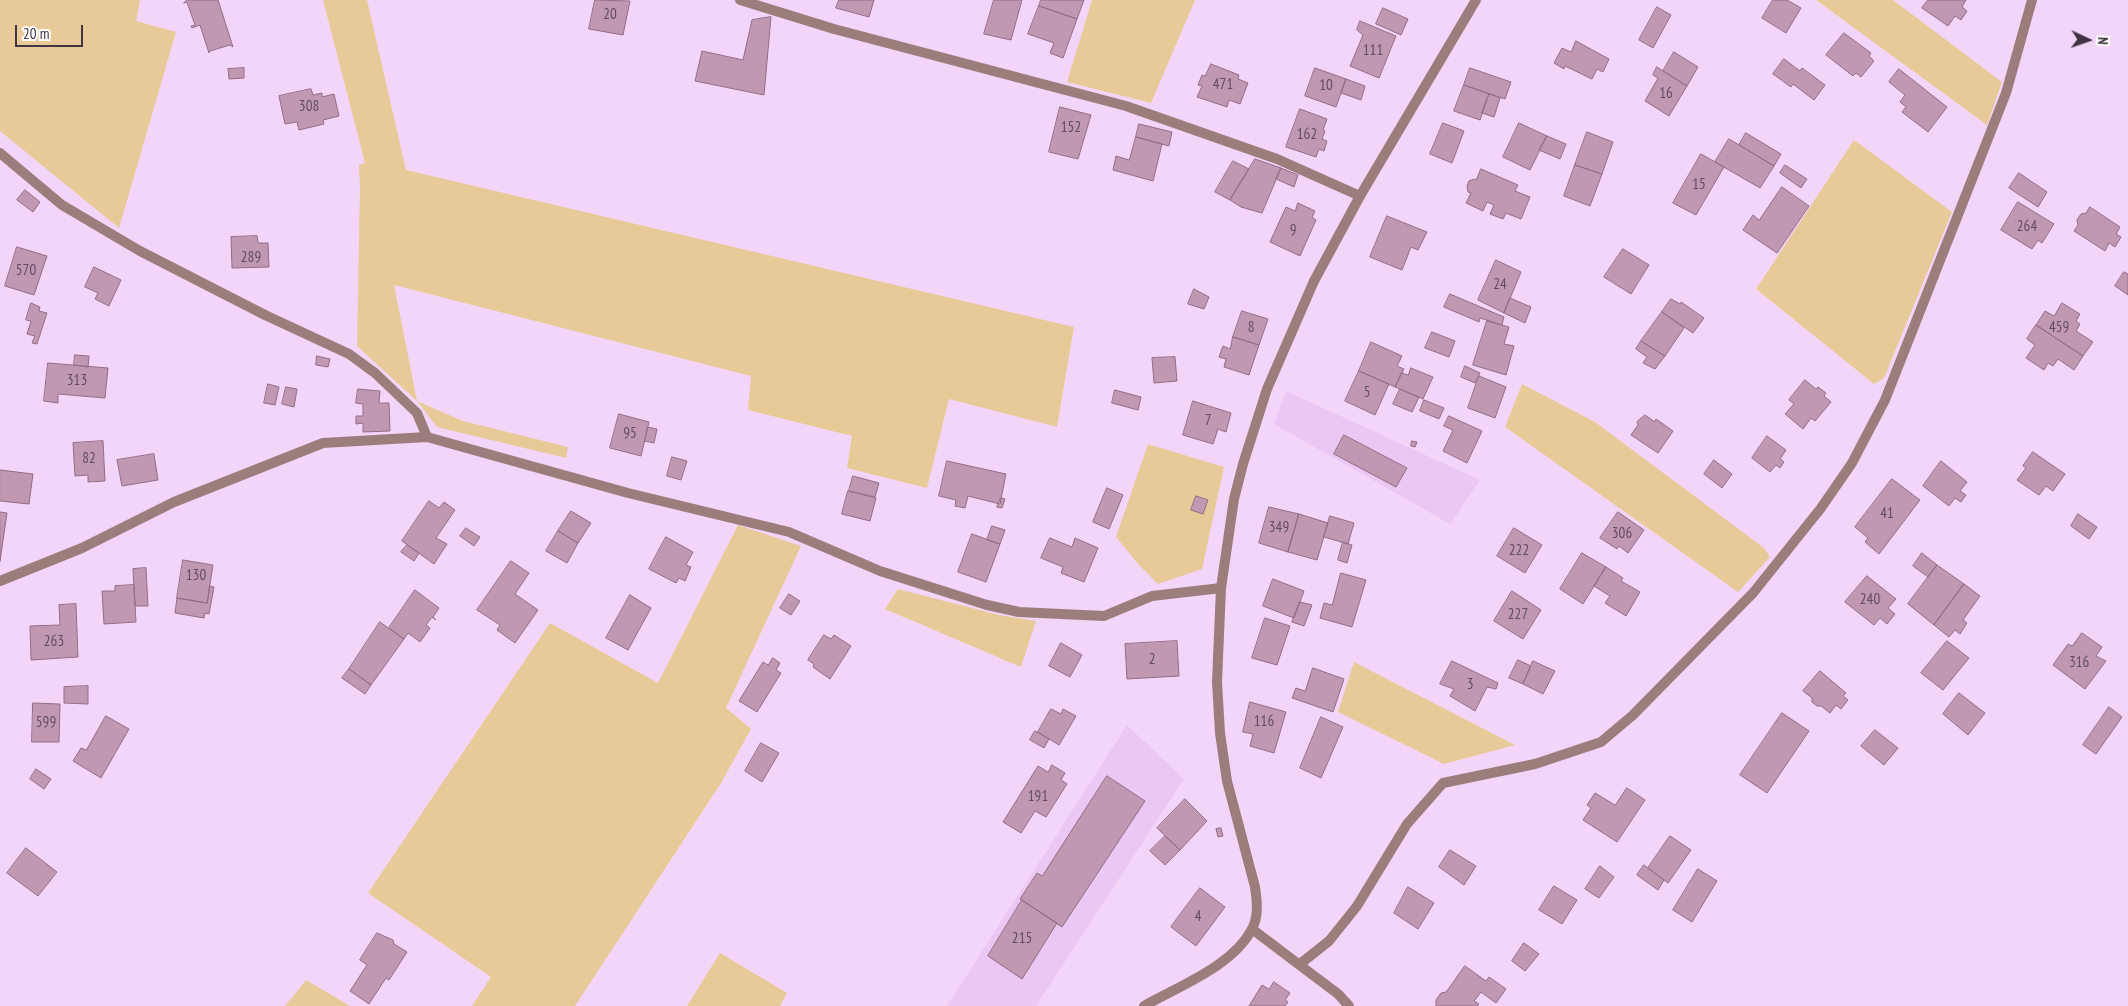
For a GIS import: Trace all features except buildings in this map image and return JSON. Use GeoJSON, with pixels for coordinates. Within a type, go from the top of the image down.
{"type":"FeatureCollection","features":[{"type":"Feature","properties":{"kind":"street"},"geometry":{"type":"LineString","coordinates":[[740,0],[834,29],[1126,106],[1277,160],[1360,196]]}},
{"type":"Feature","properties":{"kind":"street"},"geometry":{"type":"LineString","coordinates":[[1144,1006],[1224,962],[1238,949],[1252,929],[1257,910],[1255,887],[1227,781],[1220,733],[1217,682],[1222,588],[1234,499],[1267,389],[1314,281],[1360,196],[1476,0]]}},
{"type":"Feature","properties":{"kind":"street"},"geometry":{"type":"LineString","coordinates":[[1300,964],[1329,941],[1352,913],[1407,824],[1443,783],[1535,764],[1601,742],[1656,692],[1753,593],[1821,508],[1852,463],[1885,400],[2006,93],[2032,0]]}},
{"type":"Feature","properties":{"kind":"street"},"geometry":{"type":"LineString","coordinates":[[0,153],[62,205],[140,252],[265,315],[349,354],[375,373],[417,413],[427,437]]}},
{"type":"Feature","properties":{"kind":"street"},"geometry":{"type":"LineString","coordinates":[[0,581],[82,548],[174,502],[322,443],[427,437],[628,493],[789,532],[880,571],[987,605],[1019,612],[1104,616],[1152,596],[1222,588]]}},
{"type":"Feature","properties":{"kind":"street"},"geometry":{"type":"LineString","coordinates":[[1252,929],[1338,994],[1349,1006]]}},
{"type":"Feature","properties":{"kind":"shaded area"},"geometry":{"type":"Polygon","coordinates":[[[0,0],[140,0],[136,21],[176,32],[119,228],[0,131],[0,0]]]}},
{"type":"Feature","properties":{"kind":"shaded area"},"geometry":{"type":"Polygon","coordinates":[[[323,0],[367,0],[406,170],[1074,327],[1057,427],[949,399],[927,488],[847,468],[852,436],[748,410],[751,376],[394,285],[417,401],[357,346],[359,165],[365,163],[323,0]]]}},
{"type":"Feature","properties":{"kind":"shaded area"},"geometry":{"type":"Polygon","coordinates":[[[1092,0],[1195,0],[1151,103],[1067,82],[1092,0]]]}},
{"type":"Feature","properties":{"kind":"shaded area"},"geometry":{"type":"Polygon","coordinates":[[[1816,0],[1893,0],[2002,82],[1987,125],[1816,0]]]}},
{"type":"Feature","properties":{"kind":"shaded area"},"geometry":{"type":"Polygon","coordinates":[[[1854,140],[1952,212],[1884,378],[1874,384],[1756,289],[1854,140]]]}},
{"type":"Feature","properties":{"kind":"shaded area"},"geometry":{"type":"Polygon","coordinates":[[[1522,384],[1595,422],[1764,548],[1770,557],[1738,592],[1505,427],[1522,384]]]}},
{"type":"Feature","properties":{"kind":"shaded area"},"geometry":{"type":"Polygon","coordinates":[[[1286,391],[1480,480],[1450,524],[1274,424],[1286,391]]]}},
{"type":"Feature","properties":{"kind":"shaded area"},"geometry":{"type":"Polygon","coordinates":[[[417,401],[463,421],[568,447],[566,458],[437,427],[417,401]]]}},
{"type":"Feature","properties":{"kind":"shaded area"},"geometry":{"type":"Polygon","coordinates":[[[1148,444],[1224,467],[1202,569],[1158,584],[1138,564],[1116,537],[1148,444]]]}},
{"type":"Feature","properties":{"kind":"shaded area"},"geometry":{"type":"Polygon","coordinates":[[[738,525],[801,546],[726,708],[751,729],[721,783],[575,1006],[472,1006],[491,977],[368,893],[550,623],[658,683],[738,525]]]}},
{"type":"Feature","properties":{"kind":"shaded area"},"geometry":{"type":"Polygon","coordinates":[[[898,589],[999,615],[1036,621],[1021,667],[885,609],[898,589]]]}},
{"type":"Feature","properties":{"kind":"shaded area"},"geometry":{"type":"Polygon","coordinates":[[[1354,662],[1515,745],[1444,764],[1338,712],[1354,662]]]}},
{"type":"Feature","properties":{"kind":"shaded area"},"geometry":{"type":"Polygon","coordinates":[[[1127,725],[1184,779],[1036,1006],[947,1006],[1127,725]]]}},
{"type":"Feature","properties":{"kind":"shaded area"},"geometry":{"type":"Polygon","coordinates":[[[720,953],[787,993],[780,1006],[687,1006],[720,953]]]}},
{"type":"Feature","properties":{"kind":"shaded area"},"geometry":{"type":"Polygon","coordinates":[[[306,980],[350,1006],[285,1006],[306,980]]]}}]}
